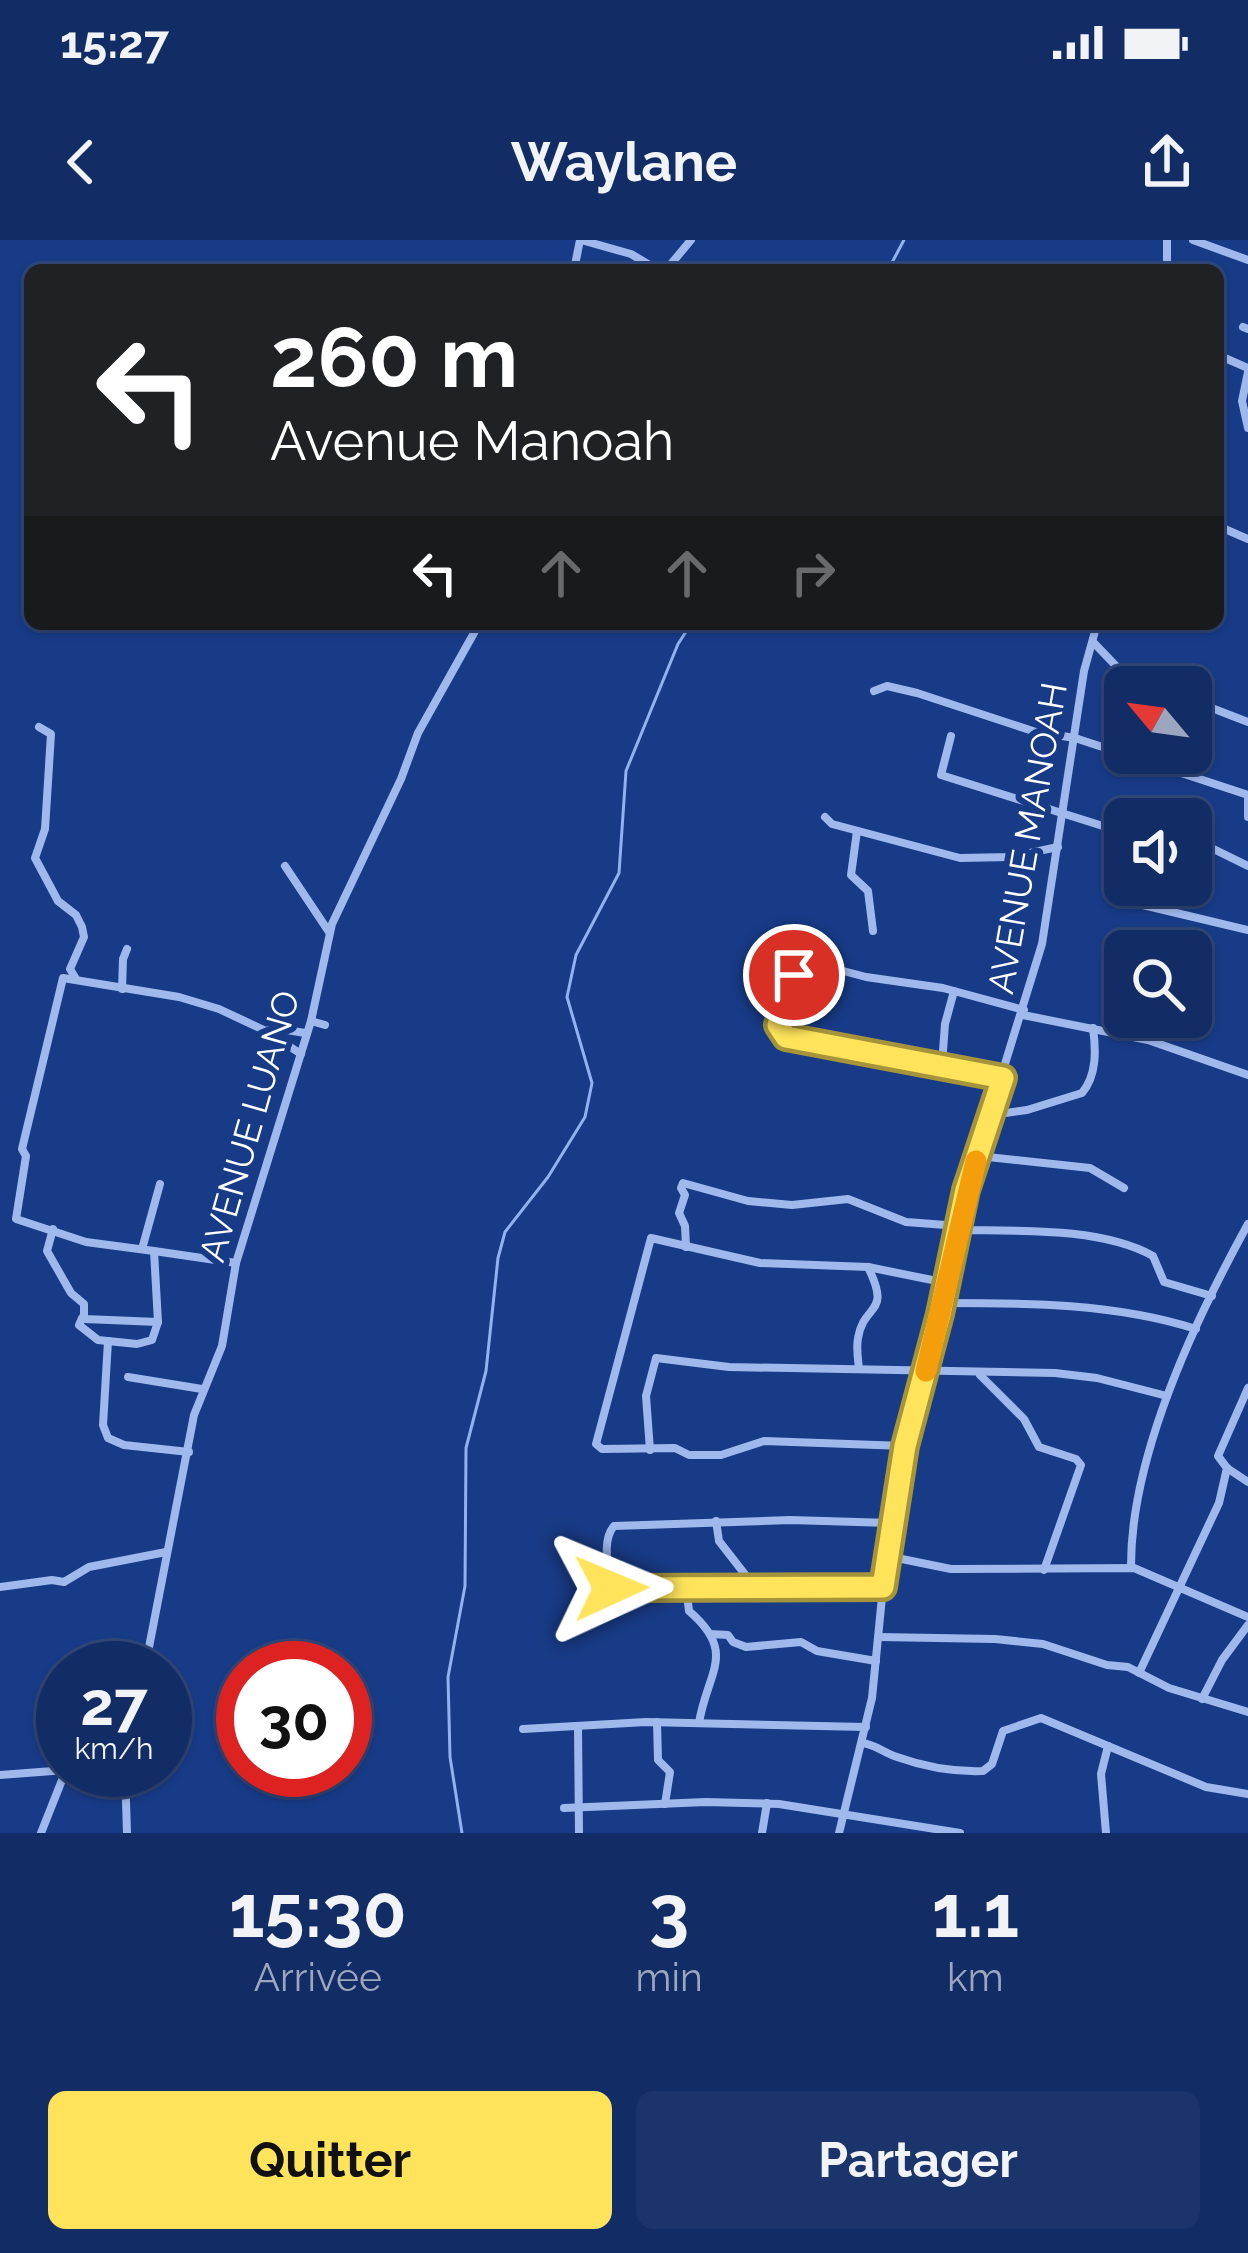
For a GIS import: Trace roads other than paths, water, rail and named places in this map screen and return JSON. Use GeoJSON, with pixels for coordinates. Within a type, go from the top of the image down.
{"type":"FeatureCollection","features":[{"type":"Feature","properties":{"kind":"street"},"geometry":{"type":"LineString","coordinates":[[580,240],[650,264]]}},
{"type":"Feature","properties":{"kind":"street"},"geometry":{"type":"LineString","coordinates":[[668,264],[691,240]]}},
{"type":"Feature","properties":{"kind":"street"},"geometry":{"type":"LineString","coordinates":[[1193,240],[1248,260]]}},
{"type":"Feature","properties":{"kind":"street"},"geometry":{"type":"LineString","coordinates":[[1248,370],[1242,401],[1248,428]]}},
{"type":"Feature","properties":{"kind":"street","name":"AVENUE LUANO"},"geometry":{"type":"LineString","coordinates":[[150,1641],[202,1390],[222,1346],[236,1263],[311,1021],[330,933],[418,734],[476,630]]}},
{"type":"Feature","properties":{"kind":"street","name":"AVENUE MANOAH"},"geometry":{"type":"LineString","coordinates":[[838,1833],[866,1726],[905,1446],[978,1156],[1042,944],[1084,671],[1096,630]]}},
{"type":"Feature","properties":{"kind":"street"},"geometry":{"type":"LineString","coordinates":[[1093,642],[1116,666]]}},
{"type":"Feature","properties":{"kind":"street"},"geometry":{"type":"LineString","coordinates":[[874,691],[887,686],[917,693],[1036,732],[1075,738],[1248,797],[1248,817]]}},
{"type":"Feature","properties":{"kind":"street"},"geometry":{"type":"LineString","coordinates":[[1212,708],[1248,722]]}},
{"type":"Feature","properties":{"kind":"street"},"geometry":{"type":"LineString","coordinates":[[39,727],[51,734],[52,748],[47,765],[46,829],[35,858],[58,902],[76,915],[82,927],[84,938],[70,969],[77,980]]}},
{"type":"Feature","properties":{"kind":"street"},"geometry":{"type":"LineString","coordinates":[[951,736],[941,775],[1104,827]]}},
{"type":"Feature","properties":{"kind":"street"},"geometry":{"type":"LineString","coordinates":[[825,817],[832,824],[967,859],[1058,847]]}},
{"type":"Feature","properties":{"kind":"street"},"geometry":{"type":"LineString","coordinates":[[857,831],[851,875],[868,891],[873,931]]}},
{"type":"Feature","properties":{"kind":"street"},"geometry":{"type":"LineString","coordinates":[[1212,848],[1248,866]]}},
{"type":"Feature","properties":{"kind":"street"},"geometry":{"type":"LineString","coordinates":[[285,866],[330,933]]}},
{"type":"Feature","properties":{"kind":"street"},"geometry":{"type":"LineString","coordinates":[[1147,906],[1248,930]]}},
{"type":"Feature","properties":{"kind":"street"},"geometry":{"type":"LineString","coordinates":[[122,989],[127,949]]}},
{"type":"Feature","properties":{"kind":"street"},"geometry":{"type":"LineString","coordinates":[[1003,1078],[786,1037],[778,1025],[797,959],[1148,1040],[1248,1075]]}},
{"type":"Feature","properties":{"kind":"street"},"geometry":{"type":"LineString","coordinates":[[236,1263],[86,1242],[16,1219],[26,1156],[22,1149],[60,985],[63,978],[189,999],[266,1030],[301,1054]]}},
{"type":"Feature","properties":{"kind":"street"},"geometry":{"type":"LineString","coordinates":[[942,1064],[953,992]]}},
{"type":"Feature","properties":{"kind":"street"},"geometry":{"type":"LineString","coordinates":[[311,1021],[326,1025]]}},
{"type":"Feature","properties":{"kind":"street"},"geometry":{"type":"LineString","coordinates":[[991,1114],[1027,1109],[1088,1088],[1096,1051],[1093,1028]]}},
{"type":"Feature","properties":{"kind":"street"},"geometry":{"type":"LineString","coordinates":[[266,1030],[306,1033]]}},
{"type":"Feature","properties":{"kind":"street"},"geometry":{"type":"LineString","coordinates":[[978,1156],[1090,1168],[1124,1188]]}},
{"type":"Feature","properties":{"kind":"street"},"geometry":{"type":"LineString","coordinates":[[686,1247],[679,1213],[683,1183],[748,1201],[793,1205],[848,1198],[906,1222],[1114,1240],[1153,1256],[1164,1282],[1211,1296]]}},
{"type":"Feature","properties":{"kind":"street"},"geometry":{"type":"LineString","coordinates":[[142,1249],[160,1184]]}},
{"type":"Feature","properties":{"kind":"street"},"geometry":{"type":"LineString","coordinates":[[1131,1568],[1140,1484],[1167,1396],[1248,1224]]}},
{"type":"Feature","properties":{"kind":"street"},"geometry":{"type":"LineString","coordinates":[[53,1229],[47,1251],[71,1293],[82,1300],[78,1323],[93,1338],[144,1344],[154,1338],[158,1322],[154,1251]]}},
{"type":"Feature","properties":{"kind":"street"},"geometry":{"type":"LineString","coordinates":[[905,1446],[764,1441],[721,1455],[689,1455],[675,1448],[597,1447],[649,1240],[760,1263],[868,1267],[947,1283]]}},
{"type":"Feature","properties":{"kind":"street"},"geometry":{"type":"LineString","coordinates":[[859,1369],[857,1339],[879,1302],[868,1267]]}},
{"type":"Feature","properties":{"kind":"street"},"geometry":{"type":"LineString","coordinates":[[943,1303],[1074,1306],[1196,1329]]}},
{"type":"Feature","properties":{"kind":"street"},"geometry":{"type":"LineString","coordinates":[[82,1318],[158,1322]]}},
{"type":"Feature","properties":{"kind":"street"},"geometry":{"type":"LineString","coordinates":[[108,1341],[104,1389],[108,1438],[124,1445],[189,1452]]}},
{"type":"Feature","properties":{"kind":"street"},"geometry":{"type":"LineString","coordinates":[[650,1450],[646,1396],[656,1358],[729,1367],[1086,1376],[1167,1396]]}},
{"type":"Feature","properties":{"kind":"street"},"geometry":{"type":"LineString","coordinates":[[979,1374],[1024,1419],[1039,1447],[1081,1465],[1044,1570]]}},
{"type":"Feature","properties":{"kind":"street"},"geometry":{"type":"LineString","coordinates":[[128,1377],[202,1390]]}},
{"type":"Feature","properties":{"kind":"street"},"geometry":{"type":"LineString","coordinates":[[1248,1388],[1218,1456],[1248,1482]]}},
{"type":"Feature","properties":{"kind":"street"},"geometry":{"type":"LineString","coordinates":[[1139,1673],[1222,1495],[1227,1468]]}},
{"type":"Feature","properties":{"kind":"street"},"geometry":{"type":"LineString","coordinates":[[716,1521],[719,1540],[755,1587]]}},
{"type":"Feature","properties":{"kind":"street"},"geometry":{"type":"LineString","coordinates":[[611,1588],[610,1528],[716,1521],[891,1523]]}},
{"type":"Feature","properties":{"kind":"street"},"geometry":{"type":"LineString","coordinates":[[0,1588],[64,1582],[89,1567],[166,1552]]}},
{"type":"Feature","properties":{"kind":"street"},"geometry":{"type":"LineString","coordinates":[[887,1556],[951,1569],[1131,1568],[1180,1588],[1248,1621],[1202,1699]]}},
{"type":"Feature","properties":{"kind":"street"},"geometry":{"type":"LineString","coordinates":[[686,1587],[689,1612],[708,1625],[718,1665],[699,1723]]}},
{"type":"Feature","properties":{"kind":"street"},"geometry":{"type":"LineString","coordinates":[[585,1590],[883,1587]]}},
{"type":"Feature","properties":{"kind":"street"},"geometry":{"type":"LineString","coordinates":[[710,1634],[728,1635],[746,1646],[800,1642],[817,1652],[876,1661]]}},
{"type":"Feature","properties":{"kind":"street"},"geometry":{"type":"LineString","coordinates":[[879,1637],[1024,1641],[1128,1667],[1202,1699],[1248,1712]]}},
{"type":"Feature","properties":{"kind":"street"},"geometry":{"type":"LineString","coordinates":[[862,1743],[901,1759],[983,1772],[992,1763],[1006,1728],[1041,1718],[1206,1787],[1248,1794]]}},
{"type":"Feature","properties":{"kind":"street"},"geometry":{"type":"LineString","coordinates":[[523,1729],[767,1721],[866,1726]]}},
{"type":"Feature","properties":{"kind":"street"},"geometry":{"type":"LineString","coordinates":[[657,1722],[658,1760],[670,1772],[665,1804]]}},
{"type":"Feature","properties":{"kind":"street"},"geometry":{"type":"LineString","coordinates":[[578,1727],[578,1833]]}},
{"type":"Feature","properties":{"kind":"street"},"geometry":{"type":"LineString","coordinates":[[1106,1833],[1101,1774],[1108,1746]]}},
{"type":"Feature","properties":{"kind":"street"},"geometry":{"type":"LineString","coordinates":[[0,1775],[36,1772]]}},
{"type":"Feature","properties":{"kind":"street"},"geometry":{"type":"LineString","coordinates":[[41,1833],[57,1797]]}},
{"type":"Feature","properties":{"kind":"street"},"geometry":{"type":"LineString","coordinates":[[126,1797],[127,1833]]}},
{"type":"Feature","properties":{"kind":"street"},"geometry":{"type":"LineString","coordinates":[[762,1833],[767,1803]]}},
{"type":"Feature","properties":{"kind":"street"},"geometry":{"type":"LineString","coordinates":[[564,1808],[767,1803],[844,1811],[959,1833]]}},
{"type":"Feature","properties":{"kind":"waterway"},"geometry":{"type":"LineString","coordinates":[[891,264],[904,240]]}},
{"type":"Feature","properties":{"kind":"waterway"},"geometry":{"type":"LineString","coordinates":[[462,1833],[450,1757],[448,1677],[465,1586],[466,1448],[486,1371],[498,1258],[505,1232],[548,1177],[585,1117],[592,1083],[567,997],[576,955],[619,873],[626,771],[687,630]]}}]}
